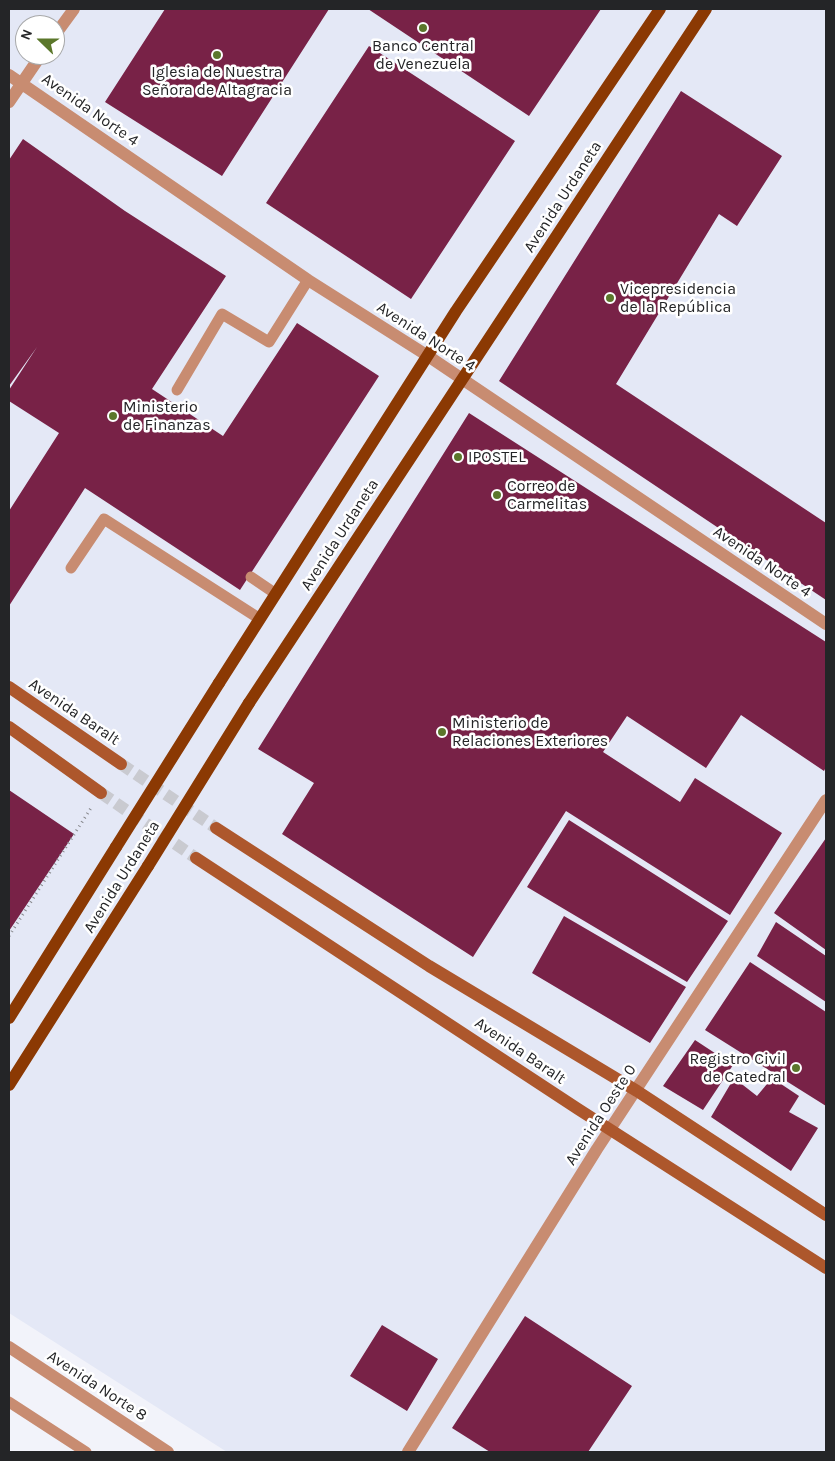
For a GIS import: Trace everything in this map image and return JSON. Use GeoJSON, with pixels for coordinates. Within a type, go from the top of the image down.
{"type":"FeatureCollection","features":[{"type":"Feature","properties":{"kind":"main road","name":"Avenida Urdaneta"},"geometry":{"type":"LineString","coordinates":[[9,1018],[428,356],[660,9]]}},
{"type":"Feature","properties":{"kind":"main road","name":"Avenida Urdaneta"},"geometry":{"type":"LineString","coordinates":[[9,1085],[249,703],[706,9]]}},
{"type":"Feature","properties":{"kind":"main road","name":"Avenida Baralt"},"geometry":{"type":"LineString","coordinates":[[9,687],[120,764]]}},
{"type":"Feature","properties":{"kind":"main road"},"geometry":{"type":"LineString","coordinates":[[9,728],[101,793]]}},
{"type":"Feature","properties":{"kind":"main road","name":"Avenida Baralt"},"geometry":{"type":"LineString","coordinates":[[216,828],[429,966],[637,1091],[826,1215]]}},
{"type":"Feature","properties":{"kind":"main road","name":"Avenida Baralt"},"geometry":{"type":"LineString","coordinates":[[196,858],[826,1268]]}},
{"type":"Feature","properties":{"kind":"street"},"geometry":{"type":"LineString","coordinates":[[65,21],[74,9]]}},
{"type":"Feature","properties":{"kind":"street"},"geometry":{"type":"LineString","coordinates":[[9,102],[34,65]]}},
{"type":"Feature","properties":{"kind":"street","name":"Avenida Norte 4"},"geometry":{"type":"LineString","coordinates":[[9,74],[308,280],[428,356],[826,624]]}},
{"type":"Feature","properties":{"kind":"street","name":"Avenida Oeste 0"},"geometry":{"type":"LineString","coordinates":[[408,1452],[610,1129],[637,1091],[826,800]]}},
{"type":"Feature","properties":{"kind":"street","name":"Avenida Norte 8"},"geometry":{"type":"LineString","coordinates":[[9,1347],[168,1452]]}},
{"type":"Feature","properties":{"kind":"lane"},"geometry":{"type":"LineString","coordinates":[[177,390],[222,314],[269,342],[308,280]]}},
{"type":"Feature","properties":{"kind":"lane"},"geometry":{"type":"LineString","coordinates":[[71,568],[104,519],[260,619]]}},
{"type":"Feature","properties":{"kind":"lane"},"geometry":{"type":"LineString","coordinates":[[251,577],[276,594]]}},
{"type":"Feature","properties":{"kind":"lane"},"geometry":{"type":"LineString","coordinates":[[9,1402],[86,1452]]}},
{"type":"Feature","properties":{"kind":"path"},"geometry":{"type":"LineString","coordinates":[[9,936],[101,793]]}},
{"type":"Feature","properties":{"kind":"shaded area"},"geometry":{"type":"Polygon","coordinates":[[[9,9],[826,9],[826,1452],[227,1452],[9,1313],[9,9]]]}},
{"type":"Feature","properties":{"kind":"building","name":"Iglesia de Nuestra Señora de Altagracia"},"geometry":{"type":"Polygon","coordinates":[[[165,9],[329,9],[222,176],[105,102],[165,9]]]}},
{"type":"Feature","properties":{"kind":"building"},"geometry":{"type":"Polygon","coordinates":[[[368,9],[601,9],[529,116],[368,9]]]}},
{"type":"Feature","properties":{"kind":"building"},"geometry":{"type":"Polygon","coordinates":[[[369,46],[515,141],[411,299],[266,203],[369,46]]]}},
{"type":"Feature","properties":{"kind":"building"},"geometry":{"type":"Polygon","coordinates":[[[681,91],[782,156],[737,226],[719,214],[616,384],[826,523],[826,600],[499,381],[681,91]]]}},
{"type":"Feature","properties":{"kind":"building","name":"Ministerio de Finanzas"},"geometry":{"type":"Polygon","coordinates":[[[23,139],[125,211],[226,276],[152,389],[223,436],[297,323],[379,376],[240,590],[85,488],[9,606],[9,511],[59,433],[9,401],[9,390],[37,347],[9,386],[9,160],[23,139]]]}},
{"type":"Feature","properties":{"kind":"building","name":"Ministerio de Relaciones Exteriores"},"geometry":{"type":"Polygon","coordinates":[[[469,413],[826,642],[826,767],[824,771],[741,715],[706,768],[627,716],[603,752],[680,802],[695,778],[782,833],[730,915],[566,811],[473,957],[282,834],[314,783],[258,749],[469,413]]]}},
{"type":"Feature","properties":{"kind":"building"},"geometry":{"type":"Polygon","coordinates":[[[9,790],[74,834],[9,931],[9,790]]]}},
{"type":"Feature","properties":{"kind":"building"},"geometry":{"type":"Polygon","coordinates":[[[569,820],[728,921],[687,982],[527,887],[569,820]]]}},
{"type":"Feature","properties":{"kind":"building"},"geometry":{"type":"Polygon","coordinates":[[[826,838],[826,950],[774,913],[826,838]]]}},
{"type":"Feature","properties":{"kind":"building"},"geometry":{"type":"Polygon","coordinates":[[[564,916],[686,987],[650,1043],[532,973],[564,916]]]}},
{"type":"Feature","properties":{"kind":"building"},"geometry":{"type":"Polygon","coordinates":[[[776,922],[826,956],[826,1002],[757,956],[776,922]]]}},
{"type":"Feature","properties":{"kind":"building","name":"Registro Civil de Catedral"},"geometry":{"type":"Polygon","coordinates":[[[750,962],[826,1012],[826,1106],[705,1030],[750,962]]]}},
{"type":"Feature","properties":{"kind":"building"},"geometry":{"type":"Polygon","coordinates":[[[695,1040],[733,1065],[703,1110],[663,1086],[695,1040]]]}},
{"type":"Feature","properties":{"kind":"building"},"geometry":{"type":"Polygon","coordinates":[[[734,1078],[757,1096],[772,1078],[799,1096],[789,1112],[818,1128],[791,1171],[711,1117],[734,1078]]]}},
{"type":"Feature","properties":{"kind":"building"},"geometry":{"type":"Polygon","coordinates":[[[525,1316],[632,1386],[588,1452],[490,1452],[452,1428],[525,1316]]]}},
{"type":"Feature","properties":{"kind":"building"},"geometry":{"type":"Polygon","coordinates":[[[382,1325],[438,1359],[407,1411],[350,1376],[382,1325]]]}},
{"type":"Feature","properties":{"kind":"tunnel"},"geometry":{"type":"LineString","coordinates":[[121,764],[216,828]]}},
{"type":"Feature","properties":{"kind":"tunnel"},"geometry":{"type":"LineString","coordinates":[[101,793],[196,858]]}},
{"type":"Feature","properties":{"kind":"place","name":"Banco Central de Venezuela"},"geometry":{"type":"Point","coordinates":[423,28]}},
{"type":"Feature","properties":{"kind":"place","name":"Iglesia de Nuestra Señora de Altagracia"},"geometry":{"type":"Point","coordinates":[217,55]}},
{"type":"Feature","properties":{"kind":"place","name":"Vicepresidencia de la República"},"geometry":{"type":"Point","coordinates":[610,298]}},
{"type":"Feature","properties":{"kind":"place","name":"Ministerio de Finanzas"},"geometry":{"type":"Point","coordinates":[113,416]}},
{"type":"Feature","properties":{"kind":"place","name":"IPOSTEL"},"geometry":{"type":"Point","coordinates":[458,457]}},
{"type":"Feature","properties":{"kind":"place","name":"Correo de Carmelitas"},"geometry":{"type":"Point","coordinates":[497,495]}},
{"type":"Feature","properties":{"kind":"place","name":"Ministerio de Relaciones Exteriores"},"geometry":{"type":"Point","coordinates":[442,732]}},
{"type":"Feature","properties":{"kind":"place","name":"Registro Civil de Catedral"},"geometry":{"type":"Point","coordinates":[796,1068]}}]}
